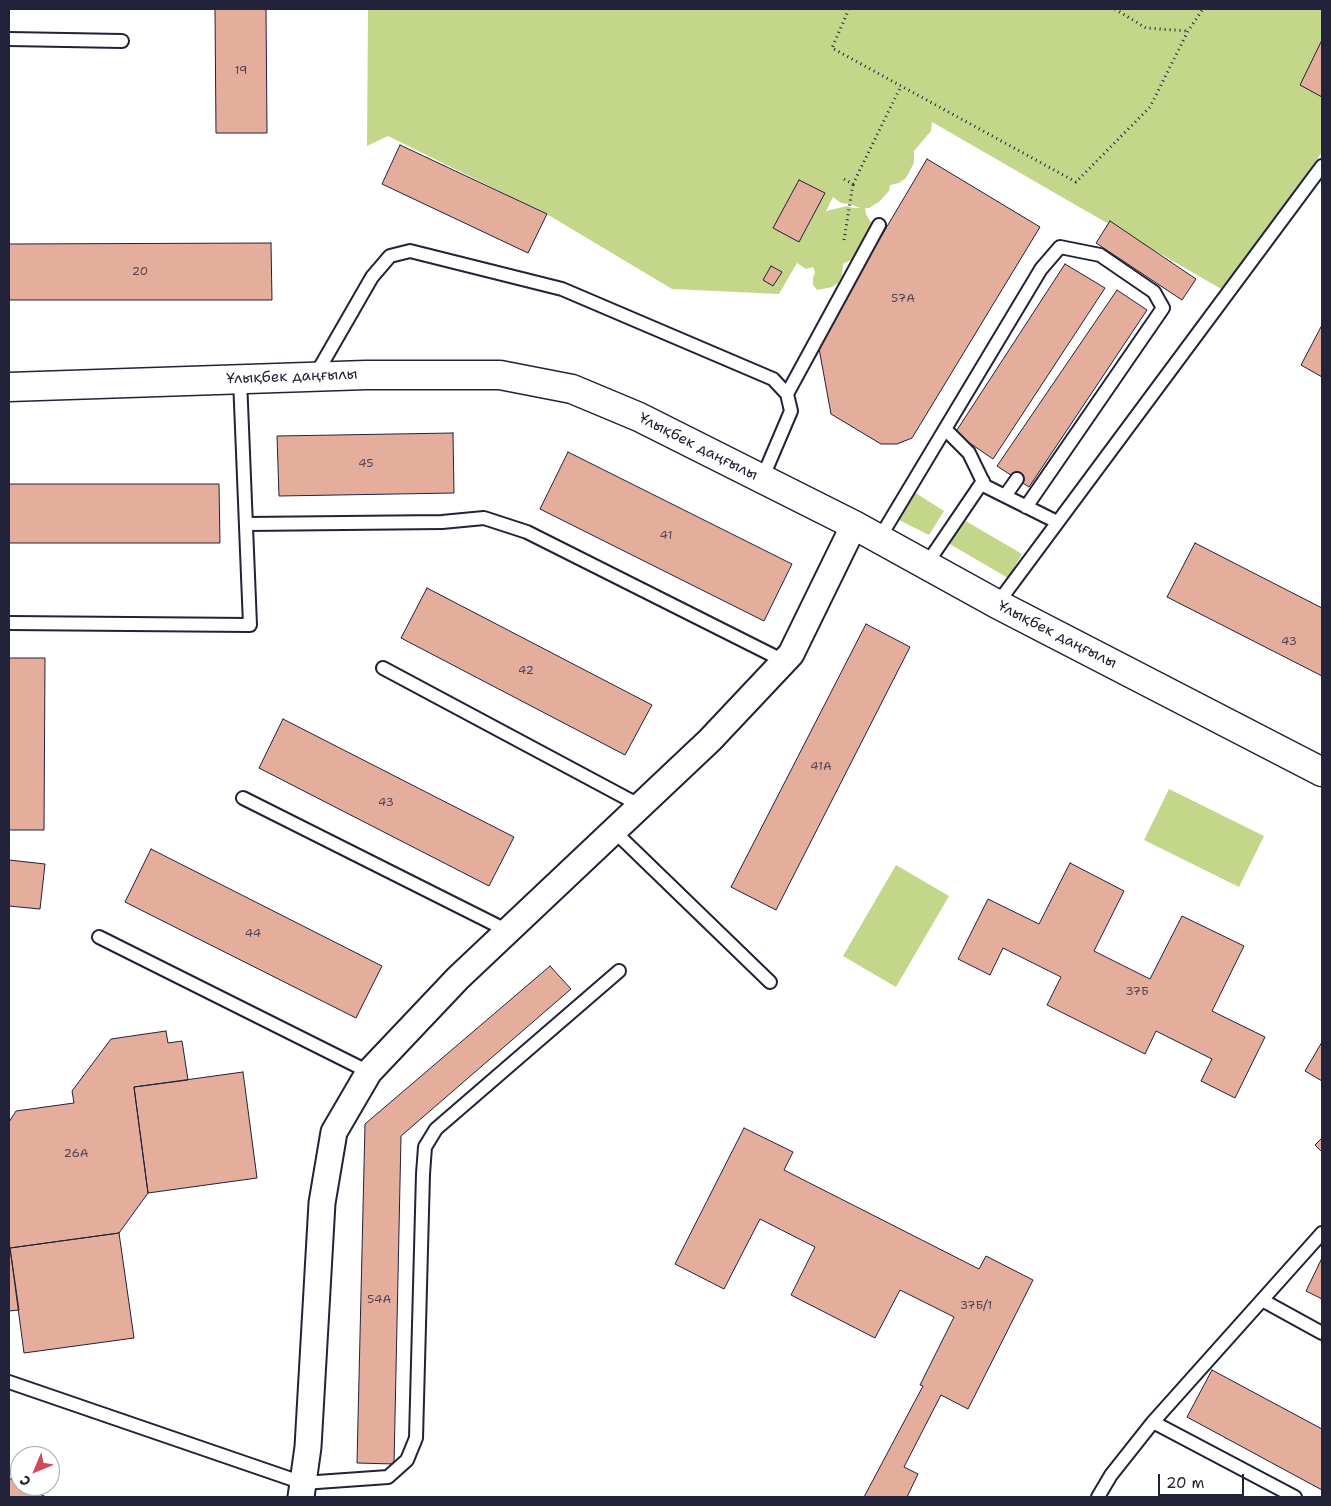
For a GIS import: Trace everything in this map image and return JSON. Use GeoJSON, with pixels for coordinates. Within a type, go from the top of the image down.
{"type":"FeatureCollection","features":[{"type":"Feature","properties":{"kind":"street","name":"Ұлықбек даңғылы"},"geometry":{"type":"LineString","coordinates":[[9,387],[315,376],[500,375],[572,389],[639,417],[854,525],[997,604],[1322,772]]}},
{"type":"Feature","properties":{"kind":"street"},"geometry":{"type":"LineString","coordinates":[[302,1490],[308,1447],[322,1203],[334,1132],[369,1072],[458,978],[710,740],[791,654],[854,525]]}},
{"type":"Feature","properties":{"kind":"lane"},"geometry":{"type":"LineString","coordinates":[[9,39],[122,41]]}},
{"type":"Feature","properties":{"kind":"lane"},"geometry":{"type":"LineString","coordinates":[[997,604],[1322,166]]}},
{"type":"Feature","properties":{"kind":"lane"},"geometry":{"type":"LineString","coordinates":[[787,394],[879,225]]}},
{"type":"Feature","properties":{"kind":"lane"},"geometry":{"type":"LineString","coordinates":[[879,539],[1041,269],[1060,247],[1100,255],[1154,292],[1163,308],[1026,507]]}},
{"type":"Feature","properties":{"kind":"lane"},"geometry":{"type":"LineString","coordinates":[[315,376],[372,277],[390,256],[410,251],[562,289],[773,379],[787,394],[791,411],[762,479]]}},
{"type":"Feature","properties":{"kind":"lane"},"geometry":{"type":"LineString","coordinates":[[9,623],[250,625],[240,379]]}},
{"type":"Feature","properties":{"kind":"lane"},"geometry":{"type":"LineString","coordinates":[[945,429],[971,449],[985,486],[1057,522]]}},
{"type":"Feature","properties":{"kind":"lane"},"geometry":{"type":"LineString","coordinates":[[1005,496],[1017,479]]}},
{"type":"Feature","properties":{"kind":"lane"},"geometry":{"type":"LineString","coordinates":[[926,565],[983,481]]}},
{"type":"Feature","properties":{"kind":"lane"},"geometry":{"type":"LineString","coordinates":[[247,524],[442,522],[484,518],[527,532],[784,661]]}},
{"type":"Feature","properties":{"kind":"lane"},"geometry":{"type":"LineString","coordinates":[[384,668],[641,806]]}},
{"type":"Feature","properties":{"kind":"lane"},"geometry":{"type":"LineString","coordinates":[[243,798],[508,931]]}},
{"type":"Feature","properties":{"kind":"lane"},"geometry":{"type":"LineString","coordinates":[[614,831],[770,982]]}},
{"type":"Feature","properties":{"kind":"lane"},"geometry":{"type":"LineString","coordinates":[[99,937],[369,1072]]}},
{"type":"Feature","properties":{"kind":"lane"},"geometry":{"type":"LineString","coordinates":[[9,1382],[302,1490],[388,1477],[408,1460],[416,1438],[425,1147],[436,1129],[619,971]]}},
{"type":"Feature","properties":{"kind":"lane"},"geometry":{"type":"LineString","coordinates":[[1098,1497],[1111,1475],[1153,1422],[1322,1233]]}},
{"type":"Feature","properties":{"kind":"lane"},"geometry":{"type":"LineString","coordinates":[[1262,1300],[1322,1333]]}},
{"type":"Feature","properties":{"kind":"lane"},"geometry":{"type":"LineString","coordinates":[[1153,1422],[1296,1497]]}},
{"type":"Feature","properties":{"kind":"path"},"geometry":{"type":"LineString","coordinates":[[848,9],[832,48],[1076,182],[1150,107],[1188,31],[1203,9]]}},
{"type":"Feature","properties":{"kind":"path"},"geometry":{"type":"LineString","coordinates":[[1115,9],[1146,28],[1188,31]]}},
{"type":"Feature","properties":{"kind":"path"},"geometry":{"type":"LineString","coordinates":[[842,245],[846,237],[853,184],[901,86]]}},
{"type":"Feature","properties":{"kind":"path"},"geometry":{"type":"LineString","coordinates":[[844,179],[853,184]]}},
{"type":"Feature","properties":{"kind":"green space"},"geometry":{"type":"Polygon","coordinates":[[[368,9],[1322,9],[1322,152],[1223,290],[932,122],[931,131],[914,151],[914,163],[906,178],[899,183],[890,185],[889,191],[879,202],[869,208],[865,208],[870,221],[877,228],[855,258],[843,264],[842,276],[838,283],[832,287],[817,290],[813,285],[815,272],[813,267],[806,269],[797,263],[779,294],[672,289],[550,216],[388,136],[367,146],[368,9]],[[833,197],[826,211],[847,206],[860,208],[850,204],[841,203],[833,197]]]}},
{"type":"Feature","properties":{"kind":"green space"},"geometry":{"type":"Polygon","coordinates":[[[914,492],[944,511],[929,535],[897,519],[914,492]]]}},
{"type":"Feature","properties":{"kind":"green space"},"geometry":{"type":"Polygon","coordinates":[[[964,520],[1022,554],[1008,578],[948,543],[964,520]]]}},
{"type":"Feature","properties":{"kind":"green space"},"geometry":{"type":"Polygon","coordinates":[[[1169,789],[1264,836],[1239,887],[1144,840],[1169,789]]]}},
{"type":"Feature","properties":{"kind":"green space"},"geometry":{"type":"Polygon","coordinates":[[[896,865],[949,896],[896,987],[843,956],[896,865]]]}},
{"type":"Feature","properties":{"kind":"building"},"geometry":{"type":"Polygon","coordinates":[[[215,9],[266,9],[267,133],[216,133],[215,9]]]}},
{"type":"Feature","properties":{"kind":"building"},"geometry":{"type":"Polygon","coordinates":[[[1322,40],[1322,97],[1300,85],[1322,40]]]}},
{"type":"Feature","properties":{"kind":"building"},"geometry":{"type":"Polygon","coordinates":[[[400,145],[547,214],[528,253],[382,184],[400,145]]]}},
{"type":"Feature","properties":{"kind":"building"},"geometry":{"type":"Polygon","coordinates":[[[927,159],[1040,227],[912,438],[897,444],[881,444],[831,414],[818,343],[927,159]]]}},
{"type":"Feature","properties":{"kind":"building"},"geometry":{"type":"Polygon","coordinates":[[[799,180],[825,193],[799,242],[773,228],[799,180]]]}},
{"type":"Feature","properties":{"kind":"building"},"geometry":{"type":"Polygon","coordinates":[[[1110,221],[1196,279],[1182,300],[1096,243],[1110,221]]]}},
{"type":"Feature","properties":{"kind":"building"},"geometry":{"type":"Polygon","coordinates":[[[271,243],[272,300],[9,300],[9,244],[271,243]]]}},
{"type":"Feature","properties":{"kind":"building"},"geometry":{"type":"Polygon","coordinates":[[[1065,264],[1105,288],[993,459],[955,433],[1065,264]]]}},
{"type":"Feature","properties":{"kind":"building"},"geometry":{"type":"Polygon","coordinates":[[[771,266],[782,272],[773,286],[763,280],[771,266]]]}},
{"type":"Feature","properties":{"kind":"building"},"geometry":{"type":"Polygon","coordinates":[[[1117,290],[1147,310],[1029,487],[997,466],[1117,290]]]}},
{"type":"Feature","properties":{"kind":"building"},"geometry":{"type":"Polygon","coordinates":[[[1322,325],[1322,377],[1301,365],[1322,325]]]}},
{"type":"Feature","properties":{"kind":"building"},"geometry":{"type":"Polygon","coordinates":[[[453,433],[454,493],[279,496],[277,436],[453,433]]]}},
{"type":"Feature","properties":{"kind":"building"},"geometry":{"type":"Polygon","coordinates":[[[568,452],[792,564],[764,621],[540,509],[568,452]]]}},
{"type":"Feature","properties":{"kind":"building"},"geometry":{"type":"Polygon","coordinates":[[[9,484],[219,484],[220,543],[9,543],[9,484]]]}},
{"type":"Feature","properties":{"kind":"building"},"geometry":{"type":"Polygon","coordinates":[[[1195,543],[1322,608],[1322,676],[1167,597],[1195,543]]]}},
{"type":"Feature","properties":{"kind":"building"},"geometry":{"type":"Polygon","coordinates":[[[427,588],[652,705],[625,755],[401,638],[427,588]]]}},
{"type":"Feature","properties":{"kind":"building"},"geometry":{"type":"Polygon","coordinates":[[[866,624],[910,647],[776,910],[731,887],[866,624]]]}},
{"type":"Feature","properties":{"kind":"building"},"geometry":{"type":"Polygon","coordinates":[[[9,658],[45,658],[44,830],[9,830],[9,658]]]}},
{"type":"Feature","properties":{"kind":"building"},"geometry":{"type":"Polygon","coordinates":[[[283,719],[514,837],[489,886],[259,768],[283,719]]]}},
{"type":"Feature","properties":{"kind":"building"},"geometry":{"type":"Polygon","coordinates":[[[151,849],[382,966],[356,1018],[125,902],[151,849]]]}},
{"type":"Feature","properties":{"kind":"building"},"geometry":{"type":"Polygon","coordinates":[[[9,860],[45,864],[40,909],[9,906],[9,860]]]}},
{"type":"Feature","properties":{"kind":"building"},"geometry":{"type":"Polygon","coordinates":[[[1070,863],[1124,891],[1094,951],[1150,979],[1182,916],[1244,946],[1212,1011],[1265,1037],[1235,1098],[1201,1081],[1212,1059],[1156,1031],[1145,1054],[1047,1005],[1061,977],[1003,948],[990,975],[958,959],[988,899],[1039,924],[1070,863]]]}},
{"type":"Feature","properties":{"kind":"building"},"geometry":{"type":"Polygon","coordinates":[[[550,966],[571,989],[401,1136],[394,1464],[357,1463],[365,1124],[550,966]]]}},
{"type":"Feature","properties":{"kind":"building"},"geometry":{"type":"Polygon","coordinates":[[[166,1031],[168,1043],[182,1041],[188,1080],[134,1087],[148,1193],[119,1233],[10,1248],[19,1310],[9,1311],[9,1122],[16,1111],[74,1103],[72,1091],[111,1039],[166,1031]]]}},
{"type":"Feature","properties":{"kind":"building"},"geometry":{"type":"Polygon","coordinates":[[[1322,1042],[1322,1081],[1305,1071],[1322,1042]]]}},
{"type":"Feature","properties":{"kind":"building"},"geometry":{"type":"Polygon","coordinates":[[[243,1072],[257,1178],[148,1193],[134,1087],[243,1072]]]}},
{"type":"Feature","properties":{"kind":"building"},"geometry":{"type":"Polygon","coordinates":[[[744,1128],[793,1152],[784,1170],[979,1269],[986,1256],[1033,1280],[968,1409],[941,1395],[904,1467],[918,1474],[907,1497],[864,1497],[923,1386],[920,1385],[954,1317],[900,1290],[875,1338],[791,1295],[815,1247],[760,1219],[724,1289],[675,1264],[744,1128]]]}},
{"type":"Feature","properties":{"kind":"building"},"geometry":{"type":"Polygon","coordinates":[[[1322,1138],[1322,1152],[1315,1145],[1322,1138]]]}},
{"type":"Feature","properties":{"kind":"building"},"geometry":{"type":"Polygon","coordinates":[[[119,1233],[134,1338],[24,1353],[10,1248],[119,1233]]]}},
{"type":"Feature","properties":{"kind":"building"},"geometry":{"type":"Polygon","coordinates":[[[1322,1258],[1322,1299],[1306,1291],[1322,1258]]]}},
{"type":"Feature","properties":{"kind":"building"},"geometry":{"type":"Polygon","coordinates":[[[1212,1370],[1322,1429],[1322,1490],[1187,1417],[1212,1370]]]}},
{"type":"Feature","properties":{"kind":"building"},"geometry":{"type":"Polygon","coordinates":[[[9,1478],[10,1496],[46,1497],[9,1497],[9,1478]]]}}]}
